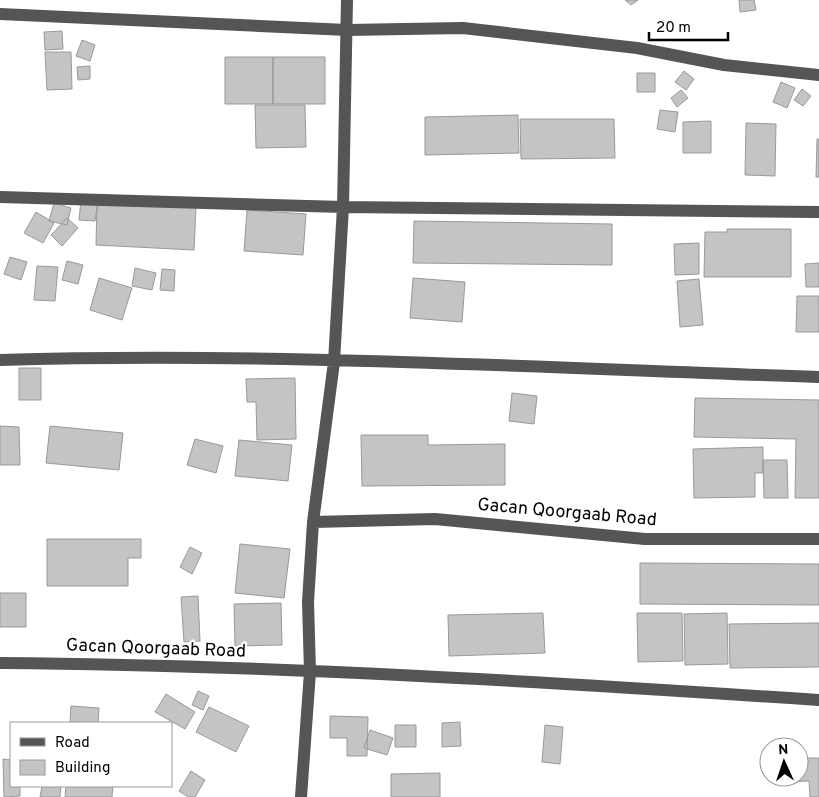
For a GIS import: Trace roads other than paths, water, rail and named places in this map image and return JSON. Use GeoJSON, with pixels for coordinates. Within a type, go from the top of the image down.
{"type":"FeatureCollection","features":[{"type":"Feature","properties":{"kind":"street"},"geometry":{"type":"LineString","coordinates":[[301,797],[310,672],[308,602],[313,522],[334,362],[343,207],[347,0]]}},
{"type":"Feature","properties":{"kind":"street"},"geometry":{"type":"LineString","coordinates":[[0,14],[347,30],[463,28],[637,48],[724,65],[819,75]]}},
{"type":"Feature","properties":{"kind":"street"},"geometry":{"type":"LineString","coordinates":[[0,197],[343,207],[819,212]]}},
{"type":"Feature","properties":{"kind":"street"},"geometry":{"type":"LineString","coordinates":[[0,360],[85,358],[334,362],[819,377]]}},
{"type":"Feature","properties":{"kind":"street","name":"Gacan Qoorgaab Road"},"geometry":{"type":"LineString","coordinates":[[313,522],[435,519],[645,539],[819,539]]}},
{"type":"Feature","properties":{"kind":"street","name":"Gacan Qoorgaab Road"},"geometry":{"type":"LineString","coordinates":[[0,663],[138,664],[590,684],[819,700]]}}]}
